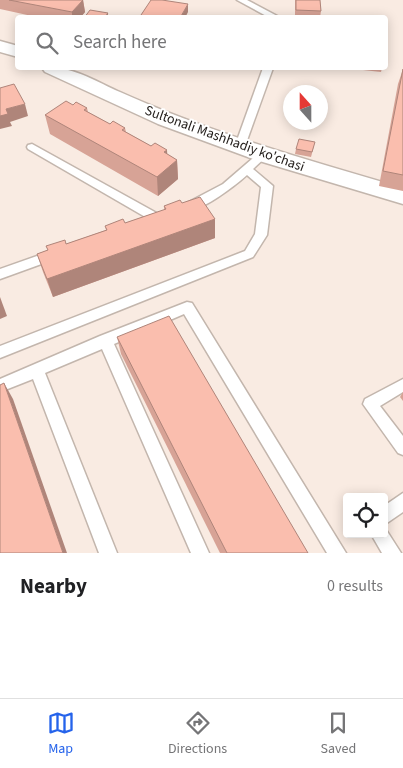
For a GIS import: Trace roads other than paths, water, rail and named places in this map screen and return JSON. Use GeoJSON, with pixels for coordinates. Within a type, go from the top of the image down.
{"type":"FeatureCollection","features":[{"type":"Feature","properties":{"kind":"street"},"geometry":{"type":"LineString","coordinates":[[0,46],[15,51]]}},
{"type":"Feature","properties":{"kind":"street","name":"Sultonali Mashhadiy ko'chasi"},"geometry":{"type":"LineString","coordinates":[[55,70],[165,120],[263,155],[403,196]]}},
{"type":"Feature","properties":{"kind":"lane"},"geometry":{"type":"LineString","coordinates":[[241,0],[271,15]]}},
{"type":"Feature","properties":{"kind":"lane"},"geometry":{"type":"LineString","coordinates":[[240,146],[267,70]]}},
{"type":"Feature","properties":{"kind":"lane"},"geometry":{"type":"LineString","coordinates":[[32,147],[166,216]]}},
{"type":"Feature","properties":{"kind":"lane"},"geometry":{"type":"LineString","coordinates":[[139,225],[166,216],[228,187],[263,155]]}},
{"type":"Feature","properties":{"kind":"lane"},"geometry":{"type":"LineString","coordinates":[[0,352],[249,254],[261,235],[267,186],[247,170]]}},
{"type":"Feature","properties":{"kind":"lane"},"geometry":{"type":"LineString","coordinates":[[0,274],[65,251]]}},
{"type":"Feature","properties":{"kind":"lane"},"geometry":{"type":"LineString","coordinates":[[0,386],[105,340],[187,308],[337,553]]}},
{"type":"Feature","properties":{"kind":"lane"},"geometry":{"type":"LineString","coordinates":[[105,340],[200,553]]}},
{"type":"Feature","properties":{"kind":"lane"},"geometry":{"type":"LineString","coordinates":[[37,371],[108,553]]}},
{"type":"Feature","properties":{"kind":"lane"},"geometry":{"type":"LineString","coordinates":[[403,385],[370,404],[403,448]]}},
{"type":"Feature","properties":{"kind":"lane"},"geometry":{"type":"LineString","coordinates":[[388,514],[403,501]]}},
{"type":"Feature","properties":{"kind":"lane"},"geometry":{"type":"LineString","coordinates":[[382,538],[392,553]]}}]}
